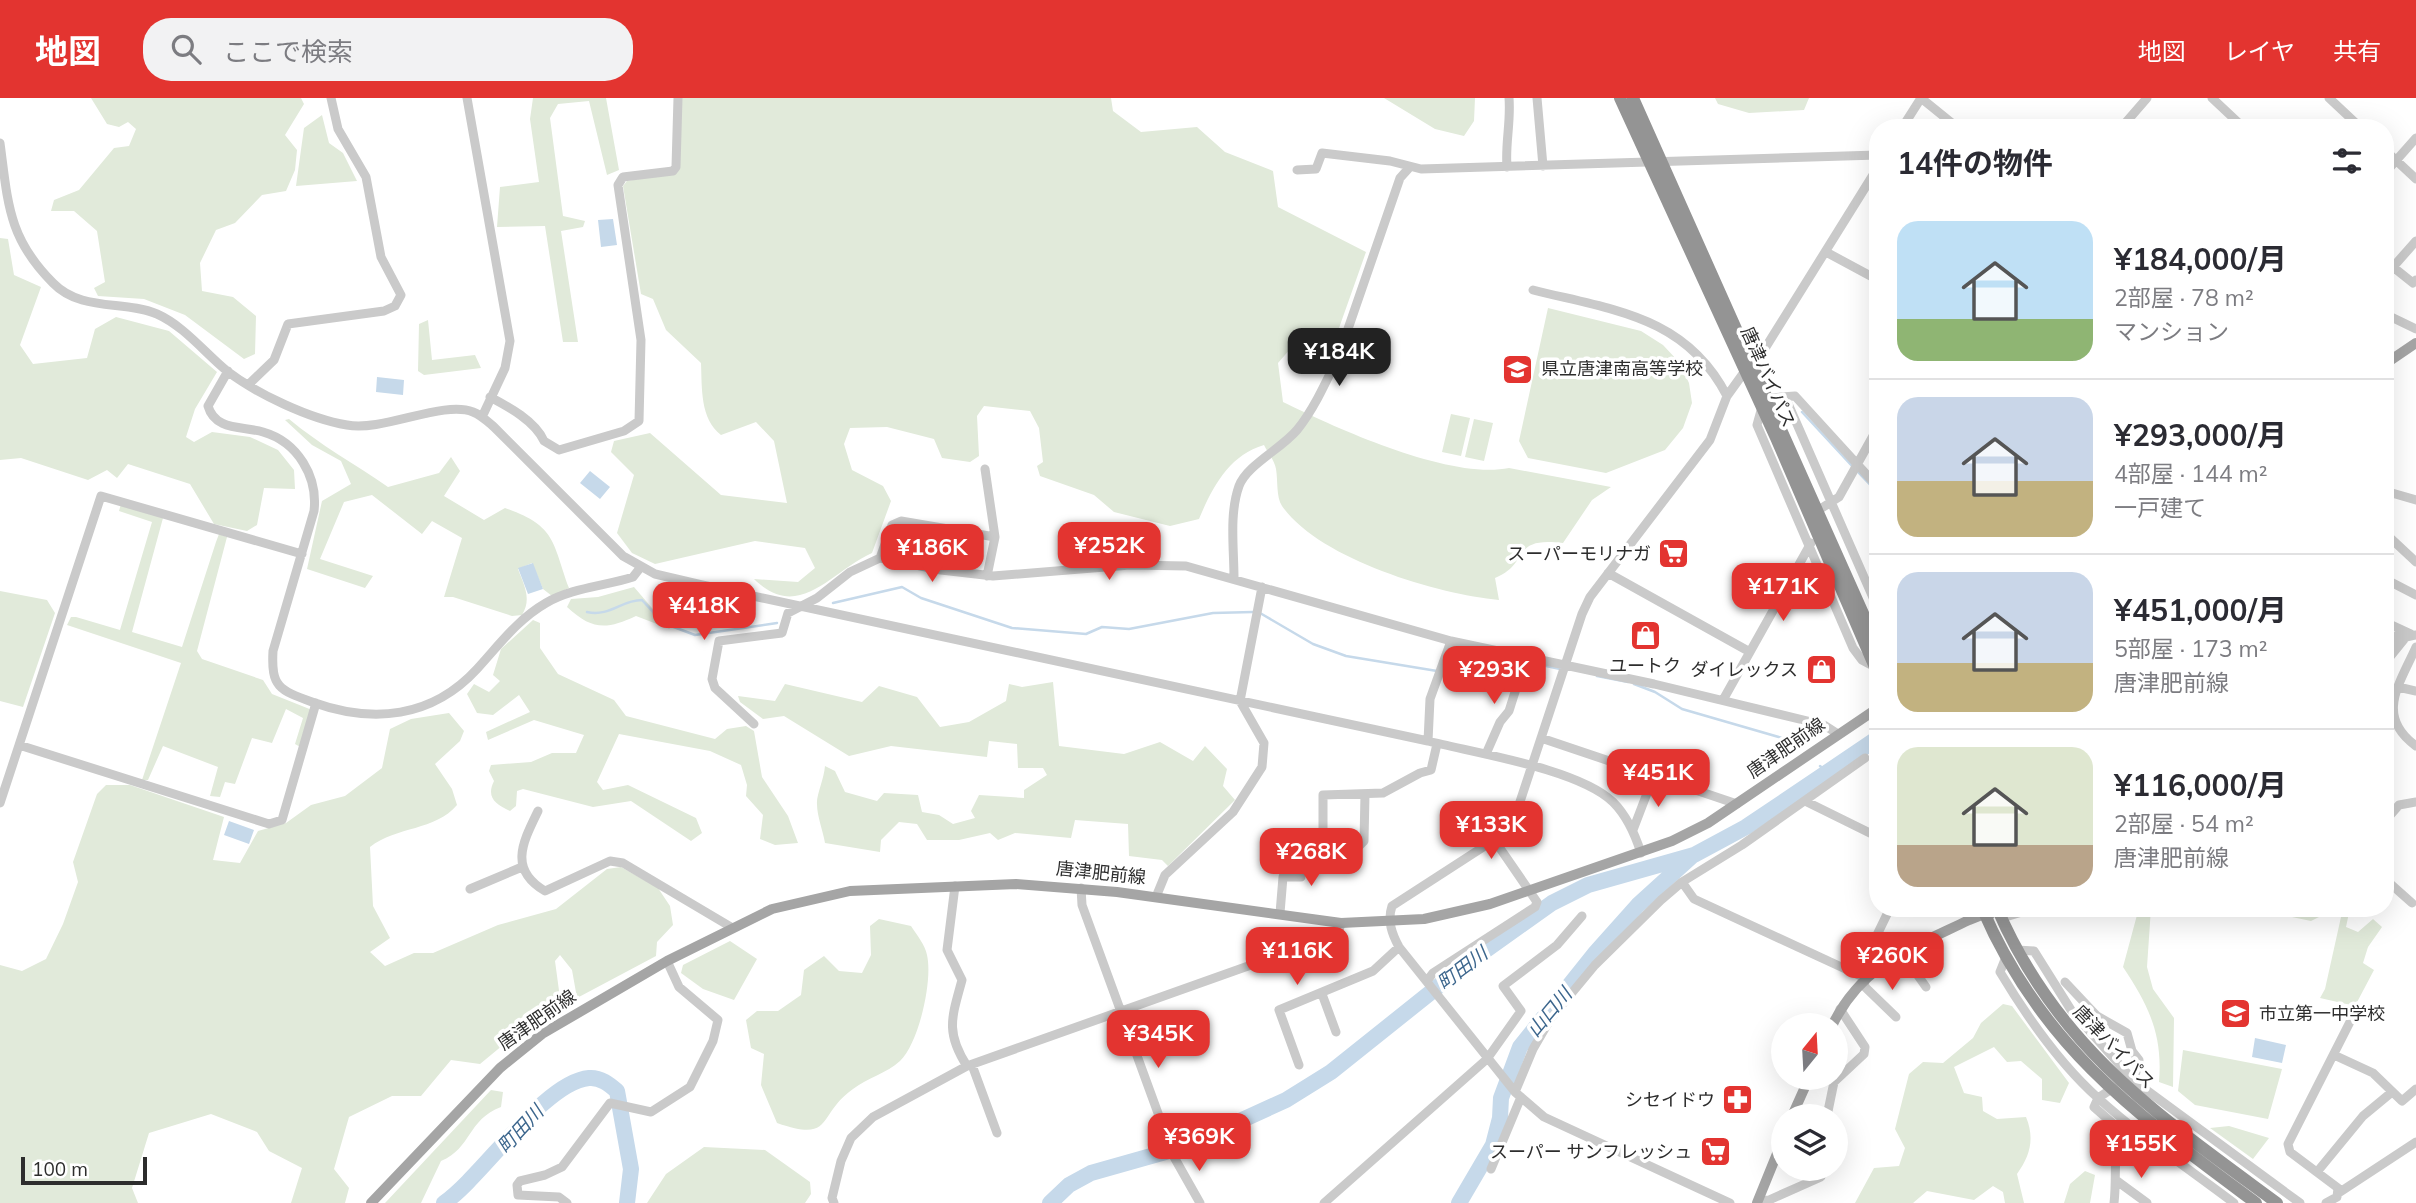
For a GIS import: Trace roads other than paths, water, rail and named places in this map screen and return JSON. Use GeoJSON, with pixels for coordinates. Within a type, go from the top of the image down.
{"type":"FeatureCollection","features":[{"type":"Feature","properties":{"kind":"highway","name":"唐津バイパス"},"geometry":{"type":"LineString","coordinates":[[1620,98],[1656,162]]}},
{"type":"Feature","properties":{"kind":"highway","name":"唐津バイパス"},"geometry":{"type":"LineString","coordinates":[[1633,98],[1656,162],[1869,627]]}},
{"type":"Feature","properties":{"kind":"highway","name":"唐津バイパス"},"geometry":{"type":"LineString","coordinates":[[1765,402],[1869,654]]}},
{"type":"Feature","properties":{"kind":"highway","name":"唐津バイパス"},"geometry":{"type":"LineString","coordinates":[[1987,917],[2011,954],[2057,1014],[2131,1086],[2277,1203]]}},
{"type":"Feature","properties":{"kind":"highway","name":"唐津バイパス"},"geometry":{"type":"LineString","coordinates":[[2000,917],[2011,954],[2045,1018],[2110,1090],[2256,1203]]}},
{"type":"Feature","properties":{"kind":"main road"},"geometry":{"type":"LineString","coordinates":[[2394,357],[2416,343]]}},
{"type":"Feature","properties":{"kind":"main road","name":"唐津肥前線"},"geometry":{"type":"LineString","coordinates":[[371,1203],[482,1086],[526,1046],[562,1020],[667,961],[772,909],[823,895],[862,890],[1016,884],[1156,897],[1341,923],[1390,922],[1455,913],[1641,853],[1708,823],[1869,714]]}},
{"type":"Feature","properties":{"kind":"main road"},"geometry":{"type":"LineString","coordinates":[[1838,1013],[1865,978],[1902,953],[1971,917]]}},
{"type":"Feature","properties":{"kind":"main road"},"geometry":{"type":"LineString","coordinates":[[1758,1202],[1771,1169]]}},
{"type":"Feature","properties":{"kind":"street"},"geometry":{"type":"LineString","coordinates":[[248,385],[274,360],[288,324],[384,312],[395,306],[401,295],[381,257],[366,177],[338,129],[331,98]]}},
{"type":"Feature","properties":{"kind":"street"},"geometry":{"type":"LineString","coordinates":[[467,98],[510,341],[505,368],[489,397],[482,417]]}},
{"type":"Feature","properties":{"kind":"street"},"geometry":{"type":"LineString","coordinates":[[489,397],[510,408],[540,432],[544,442],[559,450],[624,431],[639,421],[641,340],[618,181],[623,177],[673,171],[676,167],[678,98]]}},
{"type":"Feature","properties":{"kind":"street"},"geometry":{"type":"LineString","coordinates":[[1507,167],[1506,140],[1511,117],[1509,98]]}},
{"type":"Feature","properties":{"kind":"street"},"geometry":{"type":"LineString","coordinates":[[1537,98],[1543,166]]}},
{"type":"Feature","properties":{"kind":"street"},"geometry":{"type":"LineString","coordinates":[[1908,119],[1921,98],[1947,119]]}},
{"type":"Feature","properties":{"kind":"street"},"geometry":{"type":"LineString","coordinates":[[2129,119],[2147,98]]}},
{"type":"Feature","properties":{"kind":"street"},"geometry":{"type":"LineString","coordinates":[[2212,98],[2234,119]]}},
{"type":"Feature","properties":{"kind":"street"},"geometry":{"type":"LineString","coordinates":[[2329,98],[2351,119]]}},
{"type":"Feature","properties":{"kind":"street"},"geometry":{"type":"LineString","coordinates":[[2394,162],[2416,138]]}},
{"type":"Feature","properties":{"kind":"street"},"geometry":{"type":"LineString","coordinates":[[0,143],[15,232],[52,283],[77,299],[159,314],[248,385],[265,395],[349,426],[373,426],[453,410],[465,410],[482,417],[623,556],[640,568],[801,606],[1486,754],[1532,767],[1587,785],[1602,793],[1622,812],[1633,830],[1641,853]]}},
{"type":"Feature","properties":{"kind":"street"},"geometry":{"type":"LineString","coordinates":[[1297,170],[1316,169],[1322,153],[1390,161],[1409,168],[1869,155]]}},
{"type":"Feature","properties":{"kind":"street"},"geometry":{"type":"LineString","coordinates":[[2396,160],[2416,179]]}},
{"type":"Feature","properties":{"kind":"street"},"geometry":{"type":"LineString","coordinates":[[1234,578],[1234,525],[1239,485],[1246,473],[1279,449],[1299,428],[1327,379],[1339,355],[1400,178],[1409,168]]}},
{"type":"Feature","properties":{"kind":"street"},"geometry":{"type":"LineString","coordinates":[[1730,1203],[1544,1117],[1518,1095],[1399,947],[1390,922],[1392,906],[1511,829],[1582,614],[1608,573],[1710,440],[1727,396],[1750,368],[1869,182]]}},
{"type":"Feature","properties":{"kind":"street"},"geometry":{"type":"LineString","coordinates":[[2394,266],[2416,242]]}},
{"type":"Feature","properties":{"kind":"street"},"geometry":{"type":"LineString","coordinates":[[1826,252],[1869,275]]}},
{"type":"Feature","properties":{"kind":"street"},"geometry":{"type":"LineString","coordinates":[[2394,268],[2413,283],[2416,280]]}},
{"type":"Feature","properties":{"kind":"street"},"geometry":{"type":"LineString","coordinates":[[1533,290],[1659,324],[1683,339],[1703,360],[1727,396]]}},
{"type":"Feature","properties":{"kind":"street"},"geometry":{"type":"LineString","coordinates":[[2394,318],[2416,329]]}},
{"type":"Feature","properties":{"kind":"street"},"geometry":{"type":"LineString","coordinates":[[228,371],[208,406],[212,417],[232,427],[264,432],[280,440],[301,459],[311,474],[315,501],[273,651],[272,675],[278,685],[289,693],[356,714],[386,716],[423,708],[449,694],[474,672],[515,626],[541,607],[563,595],[600,588],[633,577],[640,568]]}},
{"type":"Feature","properties":{"kind":"street"},"geometry":{"type":"LineString","coordinates":[[1869,479],[1855,467],[1796,396],[1786,399],[1776,396],[1765,402],[1757,425],[1853,648],[1869,665]]}},
{"type":"Feature","properties":{"kind":"street"},"geometry":{"type":"LineString","coordinates":[[1786,399],[1869,590],[1856,596]]}},
{"type":"Feature","properties":{"kind":"street"},"geometry":{"type":"LineString","coordinates":[[1817,511],[1831,505],[1869,443]]}},
{"type":"Feature","properties":{"kind":"street"},"geometry":{"type":"LineString","coordinates":[[985,469],[995,537],[987,576]]}},
{"type":"Feature","properties":{"kind":"street"},"geometry":{"type":"LineString","coordinates":[[2394,494],[2416,500]]}},
{"type":"Feature","properties":{"kind":"street"},"geometry":{"type":"LineString","coordinates":[[0,803],[101,496],[302,554]]}},
{"type":"Feature","properties":{"kind":"street"},"geometry":{"type":"LineString","coordinates":[[880,558],[892,525],[901,521],[995,537]]}},
{"type":"Feature","properties":{"kind":"street"},"geometry":{"type":"LineString","coordinates":[[1723,700],[1817,532]]}},
{"type":"Feature","properties":{"kind":"street"},"geometry":{"type":"LineString","coordinates":[[2394,541],[2416,562]]}},
{"type":"Feature","properties":{"kind":"street"},"geometry":{"type":"LineString","coordinates":[[754,724],[715,688],[712,679],[719,641],[782,633],[788,613],[817,598],[850,572],[880,558],[987,576],[1154,564],[1186,566],[1525,661],[1723,700],[1824,725],[1838,734]]}},
{"type":"Feature","properties":{"kind":"street"},"geometry":{"type":"LineString","coordinates":[[1608,573],[1750,652]]}},
{"type":"Feature","properties":{"kind":"street"},"geometry":{"type":"LineString","coordinates":[[2394,584],[2416,595]]}},
{"type":"Feature","properties":{"kind":"street"},"geometry":{"type":"LineString","coordinates":[[1156,897],[1165,875],[1233,811],[1262,767],[1264,743],[1240,701],[1262,587]]}},
{"type":"Feature","properties":{"kind":"street"},"geometry":{"type":"LineString","coordinates":[[2394,643],[2410,633]]}},
{"type":"Feature","properties":{"kind":"street"},"geometry":{"type":"LineString","coordinates":[[2394,652],[2410,633]]}},
{"type":"Feature","properties":{"kind":"street"},"geometry":{"type":"LineString","coordinates":[[1323,835],[1323,795],[1383,793],[1431,770],[1433,743],[1430,699],[1451,641]]}},
{"type":"Feature","properties":{"kind":"street"},"geometry":{"type":"LineString","coordinates":[[2394,702],[2416,647]]}},
{"type":"Feature","properties":{"kind":"street"},"geometry":{"type":"LineString","coordinates":[[1486,754],[1500,722],[1509,710],[1525,661]]}},
{"type":"Feature","properties":{"kind":"street"},"geometry":{"type":"LineString","coordinates":[[2398,687],[2416,691]]}},
{"type":"Feature","properties":{"kind":"street"},"geometry":{"type":"LineString","coordinates":[[19,745],[269,824],[282,820],[316,703]]}},
{"type":"Feature","properties":{"kind":"street"},"geometry":{"type":"LineString","coordinates":[[2394,716],[2399,734],[2416,746]]}},
{"type":"Feature","properties":{"kind":"street"},"geometry":{"type":"LineString","coordinates":[[1541,738],[1737,804]]}},
{"type":"Feature","properties":{"kind":"street"},"geometry":{"type":"LineString","coordinates":[[1491,1169],[1533,1049],[1551,1018],[1595,965],[1682,882],[1865,758]]}},
{"type":"Feature","properties":{"kind":"street"},"geometry":{"type":"LineString","coordinates":[[1633,830],[1654,775]]}},
{"type":"Feature","properties":{"kind":"street"},"geometry":{"type":"LineString","coordinates":[[1338,847],[1359,846],[1364,841],[1365,794]]}},
{"type":"Feature","properties":{"kind":"street"},"geometry":{"type":"LineString","coordinates":[[1805,801],[1869,833]]}},
{"type":"Feature","properties":{"kind":"street"},"geometry":{"type":"LineString","coordinates":[[2394,811],[2399,805],[2416,802]]}},
{"type":"Feature","properties":{"kind":"street"},"geometry":{"type":"LineString","coordinates":[[538,811],[521,852],[522,867],[532,883],[545,891],[610,861],[623,863],[731,927]]}},
{"type":"Feature","properties":{"kind":"street"},"geometry":{"type":"LineString","coordinates":[[1427,981],[1433,974],[1535,907],[1536,902],[1495,841]]}},
{"type":"Feature","properties":{"kind":"street"},"geometry":{"type":"LineString","coordinates":[[1280,914],[1283,877],[1301,877],[1303,851]]}},
{"type":"Feature","properties":{"kind":"street"},"geometry":{"type":"LineString","coordinates":[[470,889],[522,867]]}},
{"type":"Feature","properties":{"kind":"street"},"geometry":{"type":"LineString","coordinates":[[1682,882],[1694,899],[1865,978]]}},
{"type":"Feature","properties":{"kind":"street"},"geometry":{"type":"LineString","coordinates":[[955,886],[947,950],[962,980],[950,1026],[954,1046],[970,1065],[997,1133]]}},
{"type":"Feature","properties":{"kind":"street"},"geometry":{"type":"LineString","coordinates":[[2394,887],[2414,901],[2406,912]]}},
{"type":"Feature","properties":{"kind":"street"},"geometry":{"type":"LineString","coordinates":[[1081,888],[1082,905],[1174,1157],[1200,1203]]}},
{"type":"Feature","properties":{"kind":"street"},"geometry":{"type":"LineString","coordinates":[[1324,1203],[1488,1059],[1521,1011],[1503,986],[1557,945],[1582,916]]}},
{"type":"Feature","properties":{"kind":"street"},"geometry":{"type":"LineString","coordinates":[[1885,917],[1863,967],[1865,987],[1896,1017]]}},
{"type":"Feature","properties":{"kind":"street"},"geometry":{"type":"LineString","coordinates":[[834,1203],[832,1198],[841,1161],[851,1138],[873,1117],[970,1065],[1338,934],[1341,923]]}},
{"type":"Feature","properties":{"kind":"street"},"geometry":{"type":"LineString","coordinates":[[1299,1065],[1279,1010],[1373,971],[1399,947]]}},
{"type":"Feature","properties":{"kind":"street"},"geometry":{"type":"LineString","coordinates":[[1902,953],[1926,987]]}},
{"type":"Feature","properties":{"kind":"street"},"geometry":{"type":"LineString","coordinates":[[2011,954],[2000,972],[2053,1048],[2098,1098],[2234,1203]]}},
{"type":"Feature","properties":{"kind":"street"},"geometry":{"type":"LineString","coordinates":[[567,1203],[559,1197],[518,1195],[517,1185],[520,1181],[545,1175],[562,1167],[607,1106],[613,1103],[626,1104],[651,1112],[686,1092],[718,1027],[715,1017],[679,987],[667,961]]}},
{"type":"Feature","properties":{"kind":"street"},"geometry":{"type":"LineString","coordinates":[[2065,982],[2098,1016],[2126,1033],[2139,1060],[2131,1086],[2300,1203]]}},
{"type":"Feature","properties":{"kind":"street"},"geometry":{"type":"LineString","coordinates":[[1322,994],[1335,1032]]}},
{"type":"Feature","properties":{"kind":"street"},"geometry":{"type":"LineString","coordinates":[[1829,1104],[1834,1082],[1864,1054],[1865,1046],[1840,1009]]}},
{"type":"Feature","properties":{"kind":"street"},"geometry":{"type":"LineString","coordinates":[[2340,1192],[2290,1152],[2288,1144],[2352,1018]]}},
{"type":"Feature","properties":{"kind":"street"},"geometry":{"type":"LineString","coordinates":[[2334,1055],[2373,1073],[2402,1101],[2416,1089]]}},
{"type":"Feature","properties":{"kind":"street"},"geometry":{"type":"LineString","coordinates":[[2110,1090],[2098,1098],[2094,1107],[2119,1129],[2114,1149],[2117,1181],[2114,1203]]}},
{"type":"Feature","properties":{"kind":"street"},"geometry":{"type":"LineString","coordinates":[[2317,1172],[2363,1116],[2392,1092]]}},
{"type":"Feature","properties":{"kind":"street"},"geometry":{"type":"LineString","coordinates":[[2326,1203],[2416,1142]]}},
{"type":"Feature","properties":{"kind":"street"},"geometry":{"type":"LineString","coordinates":[[1758,1202],[1769,1200],[1812,1181]]}},
{"type":"Feature","properties":{"kind":"street"},"geometry":{"type":"LineString","coordinates":[[2117,1181],[2147,1203]]}},
{"type":"Feature","properties":{"kind":"water"},"geometry":{"type":"Polygon","coordinates":[[[613,219],[617,245],[601,247],[598,220],[613,219]]]}},
{"type":"Feature","properties":{"kind":"water"},"geometry":{"type":"Polygon","coordinates":[[[377,377],[404,380],[403,395],[376,392],[377,377]]]}},
{"type":"Feature","properties":{"kind":"water"},"geometry":{"type":"Polygon","coordinates":[[[590,471],[610,487],[600,499],[580,483],[590,471]]]}},
{"type":"Feature","properties":{"kind":"water"},"geometry":{"type":"Polygon","coordinates":[[[533,563],[543,589],[528,594],[518,568],[533,563]]]}},
{"type":"Feature","properties":{"kind":"water"},"geometry":{"type":"Polygon","coordinates":[[[229,821],[254,830],[249,844],[224,835],[229,821]]]}},
{"type":"Feature","properties":{"kind":"water"},"geometry":{"type":"Polygon","coordinates":[[[2255,1038],[2286,1045],[2282,1063],[2252,1057],[2255,1038]]]}},
{"type":"Feature","properties":{"kind":"waterway"},"geometry":{"type":"LineString","coordinates":[[1802,412],[1852,466]]}},
{"type":"Feature","properties":{"kind":"waterway"},"geometry":{"type":"LineString","coordinates":[[1857,471],[1869,484]]}},
{"type":"Feature","properties":{"kind":"waterway"},"geometry":{"type":"LineString","coordinates":[[833,603],[902,587],[921,598],[1012,628],[1086,634],[1102,627],[1129,629],[1213,613],[1253,612]]}},
{"type":"Feature","properties":{"kind":"waterway"},"geometry":{"type":"LineString","coordinates":[[587,612],[602,612],[642,600],[663,623],[695,635],[777,623]]}},
{"type":"Feature","properties":{"kind":"waterway"},"geometry":{"type":"LineString","coordinates":[[1260,613],[1313,644],[1346,656],[1437,671]]}},
{"type":"Feature","properties":{"kind":"waterway"},"geometry":{"type":"LineString","coordinates":[[1443,668],[1495,655],[1522,661]]}},
{"type":"Feature","properties":{"kind":"waterway"},"geometry":{"type":"LineString","coordinates":[[1528,662],[1560,669]]}},
{"type":"Feature","properties":{"kind":"waterway"},"geometry":{"type":"LineString","coordinates":[[1597,676],[1628,682]]}},
{"type":"Feature","properties":{"kind":"waterway"},"geometry":{"type":"LineString","coordinates":[[1634,684],[1655,692],[1682,709],[1782,738],[1794,746]]}},
{"type":"Feature","properties":{"kind":"waterway","name":"町田川"},"geometry":{"type":"LineString","coordinates":[[1050,1203],[1069,1185],[1091,1173],[1183,1147],[1286,1100],[1331,1072],[1465,965],[1552,903],[1588,885],[1694,855],[1746,827],[1869,744]]}},
{"type":"Feature","properties":{"kind":"waterway"},"geometry":{"type":"LineString","coordinates":[[1820,766],[1827,772]]}},
{"type":"Feature","properties":{"kind":"waterway","name":"山口川"},"geometry":{"type":"LineString","coordinates":[[1459,1203],[1493,1145],[1500,1118],[1501,1098],[1520,1047],[1596,952],[1638,905],[1692,856]]}},
{"type":"Feature","properties":{"kind":"waterway","name":"町田川"},"geometry":{"type":"LineString","coordinates":[[444,1203],[553,1095],[571,1083],[589,1078],[601,1080],[617,1091],[631,1169],[627,1203]]}},
{"type":"Feature","properties":{"kind":"place","name":"県立唐津南高等学校"},"geometry":{"type":"Point","coordinates":[1518,369]}},
{"type":"Feature","properties":{"kind":"place","name":"スーパーモリナガ"},"geometry":{"type":"Point","coordinates":[1674,554]}},
{"type":"Feature","properties":{"kind":"place","name":"ユートク"},"geometry":{"type":"Point","coordinates":[1645,636]}},
{"type":"Feature","properties":{"kind":"place","name":"ダイレックス"},"geometry":{"type":"Point","coordinates":[1821,670]}},
{"type":"Feature","properties":{"kind":"place","name":"市立第一中学校"},"geometry":{"type":"Point","coordinates":[2236,1014]}},
{"type":"Feature","properties":{"kind":"place","name":"シセイドウ"},"geometry":{"type":"Point","coordinates":[1738,1100]}},
{"type":"Feature","properties":{"kind":"place","name":"スーパー サンフレッシュ"},"geometry":{"type":"Point","coordinates":[1715,1152]}}]}
